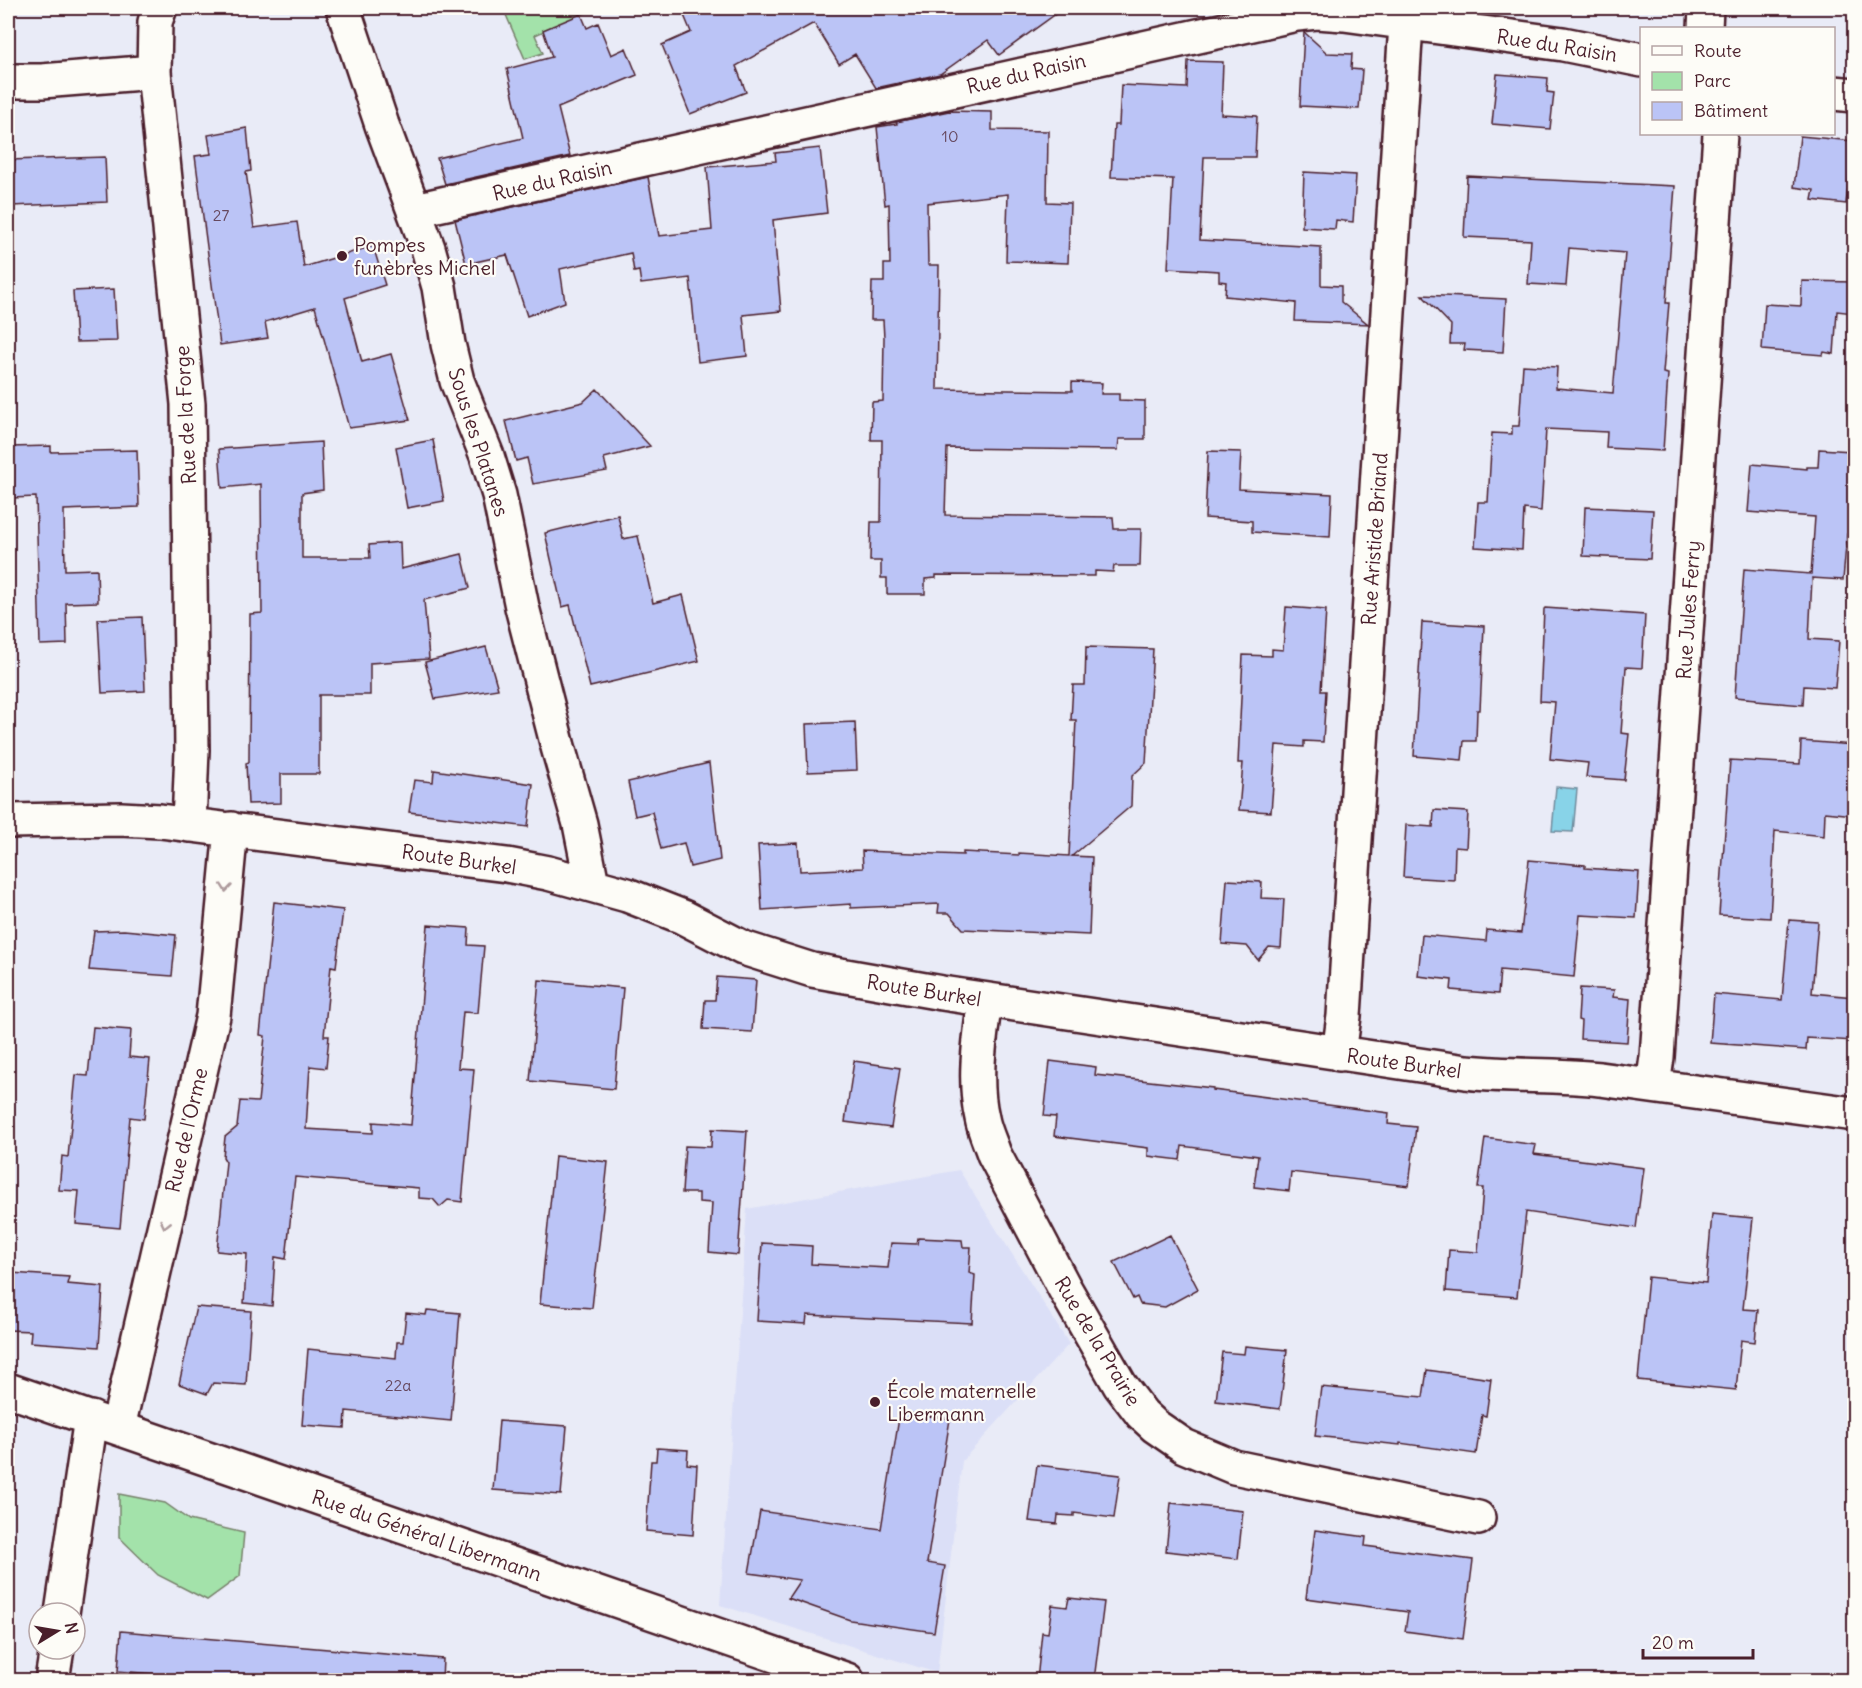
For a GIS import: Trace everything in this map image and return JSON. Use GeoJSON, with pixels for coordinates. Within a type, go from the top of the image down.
{"type":"FeatureCollection","features":[{"type":"Feature","properties":{"kind":"street","name":"Rue de la Forge"},"geometry":{"type":"LineString","coordinates":[[160,8],[155,22],[154,72],[188,404],[192,741],[189,825]]}},
{"type":"Feature","properties":{"kind":"street","name":"Sous les Platanes"},"geometry":{"type":"LineString","coordinates":[[344,8],[381,125],[415,210],[439,287],[448,344],[457,381],[500,495],[522,607],[589,858],[592,884]]}},
{"type":"Feature","properties":{"kind":"street"},"geometry":{"type":"LineString","coordinates":[[1705,27],[1706,8]]}},
{"type":"Feature","properties":{"kind":"street","name":"Rue du Raisin"},"geometry":{"type":"LineString","coordinates":[[415,210],[1278,12],[1329,12],[1563,44],[1640,60]]}},
{"type":"Feature","properties":{"kind":"street","name":"Rue Aristide Briand"},"geometry":{"type":"LineString","coordinates":[[1339,1054],[1344,1016],[1406,24]]}},
{"type":"Feature","properties":{"kind":"street"},"geometry":{"type":"LineString","coordinates":[[8,81],[42,81],[154,72]]}},
{"type":"Feature","properties":{"kind":"street"},"geometry":{"type":"LineString","coordinates":[[1835,93],[1854,95]]}},
{"type":"Feature","properties":{"kind":"street","name":"Rue Jules Ferry"},"geometry":{"type":"LineString","coordinates":[[1653,1086],[1658,1045],[1720,135]]}},
{"type":"Feature","properties":{"kind":"street","name":"Route Burkel"},"geometry":{"type":"LineString","coordinates":[[8,821],[121,819],[231,829],[507,865],[592,884],[656,905],[743,948],[812,970],[985,1000],[1339,1054],[1491,1075],[1580,1077],[1854,1114]]}},
{"type":"Feature","properties":{"kind":"street","name":"Rue de l'Orme"},"geometry":{"type":"LineString","coordinates":[[65,1601],[104,1423],[213,1016],[231,829]]}},
{"type":"Feature","properties":{"kind":"street","name":"Rue de la Prairie"},"geometry":{"type":"LineString","coordinates":[[985,1000],[979,1077],[981,1117],[994,1154],[1080,1315],[1120,1385],[1142,1414],[1184,1446],[1234,1467],[1478,1518]]}},
{"type":"Feature","properties":{"kind":"street","name":"Rue du Général Libermann"},"geometry":{"type":"LineString","coordinates":[[8,1390],[847,1680]]}},
{"type":"Feature","properties":{"kind":"street"},"geometry":{"type":"LineString","coordinates":[[52,1680],[55,1661]]}},
{"type":"Feature","properties":{"kind":"shaded area","name":"École maternelle Libermann"},"geometry":{"type":"Polygon","coordinates":[[[959,1170],[1069,1344],[962,1461],[937,1673],[720,1605],[747,1209],[959,1170]]]}},
{"type":"Feature","properties":{"kind":"green space"},"geometry":{"type":"Polygon","coordinates":[[[503,8],[597,8],[535,35],[543,53],[525,59],[503,8]]]}},
{"type":"Feature","properties":{"kind":"green space"},"geometry":{"type":"Polygon","coordinates":[[[119,1494],[165,1503],[189,1520],[244,1533],[240,1576],[207,1600],[158,1575],[119,1537],[119,1494]]]}},
{"type":"Feature","properties":{"kind":"water"},"geometry":{"type":"Polygon","coordinates":[[[1556,787],[1577,789],[1573,832],[1552,831],[1556,787]]]}},
{"type":"Feature","properties":{"kind":"building"},"geometry":{"type":"Polygon","coordinates":[[[681,8],[1064,8],[999,55],[988,40],[940,74],[876,88],[855,54],[839,64],[814,23],[736,66],[746,92],[690,114],[662,45],[691,32],[681,8]]]}},
{"type":"Feature","properties":{"kind":"building"},"geometry":{"type":"Polygon","coordinates":[[[581,14],[587,28],[598,23],[611,55],[626,48],[637,75],[558,108],[570,156],[445,184],[437,158],[523,138],[507,69],[552,57],[543,30],[581,14]]]}},
{"type":"Feature","properties":{"kind":"building"},"geometry":{"type":"Polygon","coordinates":[[[1304,32],[1327,53],[1352,54],[1351,69],[1362,70],[1359,109],[1300,106],[1304,32]]]}},
{"type":"Feature","properties":{"kind":"building"},"geometry":{"type":"Polygon","coordinates":[[[1188,61],[1223,62],[1221,114],[1257,116],[1255,157],[1204,157],[1200,240],[1321,247],[1321,285],[1341,286],[1341,302],[1368,324],[1295,321],[1296,303],[1225,296],[1226,282],[1219,281],[1219,271],[1168,268],[1173,179],[1111,177],[1114,125],[1119,125],[1121,85],[1187,88],[1188,61]]]}},
{"type":"Feature","properties":{"kind":"building"},"geometry":{"type":"Polygon","coordinates":[[[1497,74],[1548,78],[1547,92],[1554,93],[1550,129],[1492,124],[1497,74]]]}},
{"type":"Feature","properties":{"kind":"building"},"geometry":{"type":"Polygon","coordinates":[[[949,111],[992,112],[992,130],[1048,131],[1047,202],[1070,203],[1068,263],[1006,261],[1008,194],[927,203],[928,265],[939,265],[937,389],[1072,391],[1072,382],[1102,383],[1101,394],[1119,394],[1119,400],[1145,401],[1145,439],[1119,439],[1118,450],[947,448],[945,515],[1113,517],[1114,529],[1141,529],[1140,566],[1114,566],[1113,572],[1095,571],[1095,576],[936,575],[936,578],[925,579],[925,594],[887,594],[887,578],[881,578],[881,561],[870,561],[871,522],[881,522],[882,440],[871,440],[872,402],[883,401],[884,338],[883,320],[871,320],[872,282],[884,282],[884,264],[890,264],[889,204],[885,205],[877,127],[949,111]]]}},
{"type":"Feature","properties":{"kind":"building"},"geometry":{"type":"Polygon","coordinates":[[[247,128],[251,171],[246,172],[254,228],[297,222],[304,267],[373,246],[385,285],[345,298],[362,362],[391,354],[410,420],[349,428],[315,307],[265,322],[268,338],[220,345],[195,156],[211,154],[208,135],[247,128]]]}},
{"type":"Feature","properties":{"kind":"building"},"geometry":{"type":"Polygon","coordinates":[[[1800,136],[1853,141],[1846,204],[1812,200],[1814,190],[1794,187],[1800,136]]]}},
{"type":"Feature","properties":{"kind":"building"},"geometry":{"type":"Polygon","coordinates":[[[820,148],[827,213],[773,220],[781,311],[743,315],[747,356],[698,362],[690,278],[641,284],[639,271],[634,272],[631,253],[560,269],[565,302],[527,316],[507,255],[466,264],[455,220],[648,177],[659,236],[712,230],[707,167],[776,161],[775,153],[820,148]]]}},
{"type":"Feature","properties":{"kind":"building"},"geometry":{"type":"Polygon","coordinates":[[[105,157],[107,202],[11,206],[9,160],[105,157]]]}},
{"type":"Feature","properties":{"kind":"building"},"geometry":{"type":"Polygon","coordinates":[[[1304,172],[1356,175],[1353,222],[1336,220],[1335,229],[1302,227],[1304,172]]]}},
{"type":"Feature","properties":{"kind":"building"},"geometry":{"type":"Polygon","coordinates":[[[1467,176],[1675,186],[1666,303],[1669,303],[1663,373],[1668,374],[1663,451],[1606,448],[1607,432],[1546,429],[1541,511],[1524,509],[1522,550],[1475,547],[1478,502],[1488,502],[1492,433],[1512,434],[1512,426],[1519,426],[1523,365],[1557,367],[1556,388],[1613,393],[1625,253],[1569,248],[1566,286],[1528,284],[1531,240],[1464,237],[1467,176]]]}},
{"type":"Feature","properties":{"kind":"building"},"geometry":{"type":"Polygon","coordinates":[[[1802,281],[1854,282],[1854,313],[1837,311],[1834,354],[1762,350],[1765,304],[1801,306],[1802,281]]]}},
{"type":"Feature","properties":{"kind":"building"},"geometry":{"type":"Polygon","coordinates":[[[114,289],[117,341],[76,342],[73,291],[114,289]]]}},
{"type":"Feature","properties":{"kind":"building"},"geometry":{"type":"Polygon","coordinates":[[[1422,295],[1506,299],[1503,352],[1464,350],[1465,344],[1450,344],[1451,325],[1422,295]]]}},
{"type":"Feature","properties":{"kind":"building"},"geometry":{"type":"Polygon","coordinates":[[[597,389],[650,446],[604,458],[607,471],[533,484],[527,458],[516,461],[506,421],[583,402],[597,389]]]}},
{"type":"Feature","properties":{"kind":"building"},"geometry":{"type":"Polygon","coordinates":[[[433,440],[444,501],[407,508],[396,447],[433,440]]]}},
{"type":"Feature","properties":{"kind":"building"},"geometry":{"type":"Polygon","coordinates":[[[321,442],[323,490],[302,493],[302,558],[370,558],[369,545],[400,542],[401,569],[462,554],[470,588],[424,600],[429,659],[370,663],[370,695],[319,695],[319,774],[281,774],[281,803],[248,804],[246,763],[249,762],[250,614],[262,613],[261,484],[222,488],[219,449],[321,442]]]}},
{"type":"Feature","properties":{"kind":"building"},"geometry":{"type":"Polygon","coordinates":[[[51,446],[51,452],[137,450],[139,507],[64,510],[65,570],[97,569],[98,602],[66,603],[67,644],[40,645],[36,497],[12,498],[10,447],[51,446]]]}},
{"type":"Feature","properties":{"kind":"building"},"geometry":{"type":"Polygon","coordinates":[[[1819,449],[1852,451],[1849,499],[1854,500],[1854,534],[1847,534],[1843,580],[1812,578],[1809,639],[1839,641],[1835,688],[1804,686],[1803,705],[1735,697],[1744,569],[1811,574],[1815,517],[1748,512],[1752,464],[1807,469],[1807,467],[1818,467],[1819,449]]]}},
{"type":"Feature","properties":{"kind":"building"},"geometry":{"type":"Polygon","coordinates":[[[1208,451],[1241,452],[1239,489],[1332,494],[1330,537],[1252,532],[1252,521],[1205,518],[1208,451]]]}},
{"type":"Feature","properties":{"kind":"building"},"geometry":{"type":"Polygon","coordinates":[[[1585,507],[1653,510],[1650,559],[1583,556],[1585,507]]]}},
{"type":"Feature","properties":{"kind":"building"},"geometry":{"type":"Polygon","coordinates":[[[618,515],[623,539],[638,536],[653,603],[683,595],[699,661],[590,687],[570,605],[562,607],[545,533],[618,515]]]}},
{"type":"Feature","properties":{"kind":"building"},"geometry":{"type":"Polygon","coordinates":[[[1286,607],[1326,610],[1321,691],[1326,691],[1323,742],[1304,741],[1304,747],[1276,745],[1271,812],[1239,810],[1243,763],[1238,763],[1243,655],[1272,656],[1272,649],[1283,650],[1286,607]]]}},
{"type":"Feature","properties":{"kind":"building"},"geometry":{"type":"Polygon","coordinates":[[[1545,608],[1645,615],[1642,668],[1626,667],[1621,733],[1629,734],[1624,780],[1586,777],[1588,763],[1550,759],[1555,702],[1540,701],[1545,608]]]}},
{"type":"Feature","properties":{"kind":"building"},"geometry":{"type":"Polygon","coordinates":[[[142,617],[145,691],[102,693],[98,619],[142,617]]]}},
{"type":"Feature","properties":{"kind":"building"},"geometry":{"type":"Polygon","coordinates":[[[1422,622],[1484,626],[1480,710],[1477,710],[1476,741],[1464,741],[1462,760],[1414,756],[1422,622]]]}},
{"type":"Feature","properties":{"kind":"building"},"geometry":{"type":"Polygon","coordinates":[[[486,647],[498,689],[435,699],[425,662],[486,647]]]}},
{"type":"Feature","properties":{"kind":"building"},"geometry":{"type":"Polygon","coordinates":[[[1086,647],[1153,649],[1146,763],[1132,776],[1131,806],[1072,856],[1092,857],[1089,935],[963,929],[949,913],[938,913],[939,904],[851,908],[851,904],[762,910],[758,845],[798,843],[800,871],[863,868],[862,851],[1069,856],[1076,720],[1071,720],[1073,685],[1085,685],[1086,647]]]}},
{"type":"Feature","properties":{"kind":"building"},"geometry":{"type":"Polygon","coordinates":[[[855,722],[857,770],[808,772],[806,724],[855,722]]]}},
{"type":"Feature","properties":{"kind":"building"},"geometry":{"type":"Polygon","coordinates":[[[1801,741],[1854,745],[1854,815],[1825,812],[1824,836],[1775,831],[1770,918],[1719,915],[1730,760],[1800,764],[1801,741]]]}},
{"type":"Feature","properties":{"kind":"building"},"geometry":{"type":"Polygon","coordinates":[[[709,763],[720,860],[690,867],[684,843],[661,849],[652,812],[635,816],[628,782],[709,763]]]}},
{"type":"Feature","properties":{"kind":"building"},"geometry":{"type":"Polygon","coordinates":[[[434,770],[533,784],[528,827],[409,812],[414,780],[433,782],[434,770]]]}},
{"type":"Feature","properties":{"kind":"building"},"geometry":{"type":"Polygon","coordinates":[[[1434,810],[1468,812],[1466,848],[1455,847],[1454,880],[1403,877],[1406,825],[1433,827],[1434,810]]]}},
{"type":"Feature","properties":{"kind":"building"},"geometry":{"type":"Polygon","coordinates":[[[1529,860],[1585,865],[1585,868],[1639,872],[1636,918],[1580,915],[1574,977],[1500,970],[1498,994],[1451,990],[1452,980],[1418,976],[1422,935],[1486,941],[1487,930],[1521,933],[1529,860]]]}},
{"type":"Feature","properties":{"kind":"building"},"geometry":{"type":"Polygon","coordinates":[[[1227,880],[1262,882],[1261,898],[1284,899],[1281,948],[1269,947],[1258,960],[1247,946],[1222,944],[1227,880]]]}},
{"type":"Feature","properties":{"kind":"building"},"geometry":{"type":"Polygon","coordinates":[[[274,902],[343,910],[336,967],[331,966],[324,1036],[329,1036],[326,1068],[310,1066],[306,1129],[373,1133],[373,1122],[411,1125],[428,925],[469,928],[468,945],[484,946],[478,1013],[463,1012],[458,1068],[474,1069],[462,1202],[448,1200],[440,1207],[433,1199],[419,1198],[419,1188],[295,1177],[286,1259],[275,1257],[272,1306],[244,1303],[247,1254],[217,1251],[226,1162],[223,1157],[225,1137],[237,1127],[240,1101],[258,1102],[265,1036],[260,1035],[274,902]]]}},
{"type":"Feature","properties":{"kind":"building"},"geometry":{"type":"Polygon","coordinates":[[[1789,920],[1818,922],[1812,993],[1854,997],[1854,1041],[1807,1038],[1806,1050],[1710,1043],[1714,994],[1782,1000],[1789,920]]]}},
{"type":"Feature","properties":{"kind":"building"},"geometry":{"type":"Polygon","coordinates":[[[124,930],[176,935],[172,976],[89,970],[94,931],[124,930]]]}},
{"type":"Feature","properties":{"kind":"building"},"geometry":{"type":"Polygon","coordinates":[[[717,977],[756,980],[752,1032],[703,1029],[705,1000],[715,1000],[717,977]]]}},
{"type":"Feature","properties":{"kind":"building"},"geometry":{"type":"Polygon","coordinates":[[[539,980],[623,988],[614,1089],[530,1081],[539,980]]]}},
{"type":"Feature","properties":{"kind":"building"},"geometry":{"type":"Polygon","coordinates":[[[1580,988],[1614,990],[1613,997],[1630,999],[1627,1042],[1580,1039],[1581,1021],[1578,1020],[1580,988]]]}},
{"type":"Feature","properties":{"kind":"building"},"geometry":{"type":"Polygon","coordinates":[[[93,1027],[131,1030],[129,1057],[150,1059],[144,1119],[130,1117],[120,1228],[76,1224],[79,1191],[59,1190],[62,1156],[68,1157],[76,1075],[88,1076],[93,1027]]]}},
{"type":"Feature","properties":{"kind":"building"},"geometry":{"type":"Polygon","coordinates":[[[854,1061],[900,1068],[891,1128],[845,1122],[854,1061]]]}},
{"type":"Feature","properties":{"kind":"building"},"geometry":{"type":"Polygon","coordinates":[[[1050,1061],[1096,1067],[1095,1075],[1213,1088],[1213,1090],[1389,1113],[1388,1124],[1416,1127],[1409,1186],[1291,1172],[1289,1191],[1254,1187],[1258,1156],[1182,1146],[1180,1160],[1148,1156],[1148,1148],[1054,1136],[1056,1117],[1044,1116],[1050,1061]]]}},
{"type":"Feature","properties":{"kind":"building"},"geometry":{"type":"Polygon","coordinates":[[[712,1129],[747,1131],[738,1255],[709,1252],[712,1203],[699,1202],[699,1193],[682,1193],[685,1146],[711,1147],[712,1129]]]}},
{"type":"Feature","properties":{"kind":"building"},"geometry":{"type":"Polygon","coordinates":[[[1485,1138],[1536,1145],[1534,1154],[1644,1168],[1636,1228],[1526,1212],[1517,1297],[1446,1291],[1449,1250],[1478,1252],[1483,1188],[1478,1188],[1485,1138]]]}},
{"type":"Feature","properties":{"kind":"building"},"geometry":{"type":"Polygon","coordinates":[[[555,1156],[608,1162],[592,1308],[540,1304],[555,1156]]]}},
{"type":"Feature","properties":{"kind":"building"},"geometry":{"type":"Polygon","coordinates":[[[1712,1214],[1753,1218],[1743,1309],[1758,1310],[1755,1342],[1741,1340],[1736,1390],[1638,1380],[1648,1277],[1706,1283],[1712,1214]]]}},
{"type":"Feature","properties":{"kind":"building"},"geometry":{"type":"Polygon","coordinates":[[[1170,1235],[1198,1289],[1165,1307],[1140,1304],[1137,1297],[1133,1299],[1114,1262],[1170,1235]]]}},
{"type":"Feature","properties":{"kind":"building"},"geometry":{"type":"Polygon","coordinates":[[[918,1238],[962,1240],[963,1247],[971,1247],[969,1273],[975,1275],[972,1323],[807,1315],[806,1324],[757,1321],[762,1243],[812,1246],[811,1264],[888,1268],[891,1243],[917,1244],[918,1238]]]}},
{"type":"Feature","properties":{"kind":"building"},"geometry":{"type":"Polygon","coordinates":[[[11,1273],[69,1277],[67,1284],[103,1287],[99,1347],[30,1342],[31,1331],[8,1330],[11,1273]]]}},
{"type":"Feature","properties":{"kind":"building"},"geometry":{"type":"Polygon","coordinates":[[[196,1307],[251,1311],[246,1385],[213,1383],[207,1394],[179,1384],[196,1307]]]}},
{"type":"Feature","properties":{"kind":"building"},"geometry":{"type":"Polygon","coordinates":[[[427,1310],[460,1313],[451,1421],[346,1411],[345,1428],[302,1425],[308,1349],[396,1358],[397,1342],[403,1342],[406,1313],[426,1315],[427,1310]]]}},
{"type":"Feature","properties":{"kind":"building"},"geometry":{"type":"Polygon","coordinates":[[[1245,1346],[1287,1350],[1280,1409],[1216,1401],[1222,1352],[1244,1354],[1245,1346]]]}},
{"type":"Feature","properties":{"kind":"building"},"geometry":{"type":"Polygon","coordinates":[[[1427,1370],[1491,1379],[1486,1416],[1482,1415],[1476,1454],[1400,1443],[1400,1445],[1315,1436],[1321,1387],[1423,1397],[1427,1370]]]}},
{"type":"Feature","properties":{"kind":"building"},"geometry":{"type":"Polygon","coordinates":[[[900,1412],[950,1419],[927,1563],[945,1566],[934,1632],[850,1620],[788,1598],[800,1580],[749,1573],[760,1511],[881,1529],[900,1412]]]}},
{"type":"Feature","properties":{"kind":"building"},"geometry":{"type":"Polygon","coordinates":[[[499,1421],[567,1426],[561,1495],[493,1490],[499,1421]]]}},
{"type":"Feature","properties":{"kind":"building"},"geometry":{"type":"Polygon","coordinates":[[[657,1448],[688,1450],[687,1464],[697,1465],[693,1535],[646,1531],[651,1461],[656,1461],[657,1448]]]}},
{"type":"Feature","properties":{"kind":"building"},"geometry":{"type":"Polygon","coordinates":[[[1037,1465],[1120,1475],[1114,1518],[1074,1513],[1074,1516],[1058,1515],[1057,1524],[1029,1521],[1037,1465]]]}},
{"type":"Feature","properties":{"kind":"building"},"geometry":{"type":"Polygon","coordinates":[[[1171,1503],[1243,1511],[1238,1559],[1166,1551],[1171,1503]]]}},
{"type":"Feature","properties":{"kind":"building"},"geometry":{"type":"Polygon","coordinates":[[[1315,1530],[1366,1537],[1365,1546],[1473,1560],[1463,1639],[1405,1631],[1408,1612],[1306,1598],[1315,1530]]]}},
{"type":"Feature","properties":{"kind":"building"},"geometry":{"type":"Polygon","coordinates":[[[1069,1598],[1104,1602],[1094,1680],[1037,1680],[1042,1632],[1048,1633],[1052,1605],[1067,1607],[1069,1598]]]}},
{"type":"Feature","properties":{"kind":"building"},"geometry":{"type":"Polygon","coordinates":[[[121,1631],[443,1659],[442,1680],[164,1680],[164,1675],[118,1671],[121,1631]]]}},
{"type":"Feature","properties":{"kind":"place","name":"Pompes funèbres Michel"},"geometry":{"type":"Point","coordinates":[342,256]}},
{"type":"Feature","properties":{"kind":"place","name":"École maternelle Libermann"},"geometry":{"type":"Point","coordinates":[875,1402]}}]}
